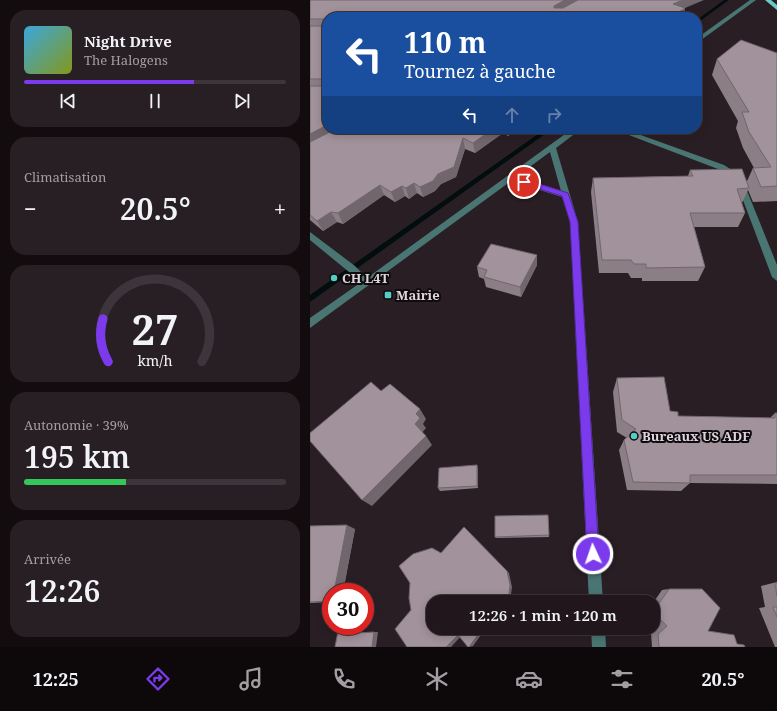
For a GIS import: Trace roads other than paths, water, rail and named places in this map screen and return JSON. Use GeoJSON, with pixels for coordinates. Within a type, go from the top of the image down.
{"type":"FeatureCollection","features":[{"type":"Feature","properties":{"kind":"main road"},"geometry":{"type":"LineString","coordinates":[[768,0],[777,8]]}},
{"type":"Feature","properties":{"kind":"street"},"geometry":{"type":"LineString","coordinates":[[702,37],[753,0]]}},
{"type":"Feature","properties":{"kind":"street"},"geometry":{"type":"LineString","coordinates":[[310,324],[570,134]]}},
{"type":"Feature","properties":{"kind":"street"},"geometry":{"type":"LineString","coordinates":[[630,134],[721,167],[738,178],[777,277]]}},
{"type":"Feature","properties":{"kind":"street"},"geometry":{"type":"LineString","coordinates":[[552,147],[574,222],[596,595]]}},
{"type":"Feature","properties":{"kind":"street"},"geometry":{"type":"LineString","coordinates":[[510,178],[566,195]]}},
{"type":"Feature","properties":{"kind":"street"},"geometry":{"type":"LineString","coordinates":[[310,235],[352,269],[366,283]]}},
{"type":"Feature","properties":{"kind":"street"},"geometry":{"type":"LineString","coordinates":[[598,635],[599,647]]}},
{"type":"Feature","properties":{"kind":"waterway"},"geometry":{"type":"LineString","coordinates":[[702,18],[727,0]]}},
{"type":"Feature","properties":{"kind":"waterway"},"geometry":{"type":"LineString","coordinates":[[310,299],[542,134]]}},
{"type":"Feature","properties":{"kind":"place","name":"CH L4T"},"geometry":{"type":"Point","coordinates":[334,278]}},
{"type":"Feature","properties":{"kind":"place","name":"Mairie"},"geometry":{"type":"Point","coordinates":[388,295]}},
{"type":"Feature","properties":{"kind":"place","name":"Bureaux US ADF"},"geometry":{"type":"Point","coordinates":[634,436]}}]}
